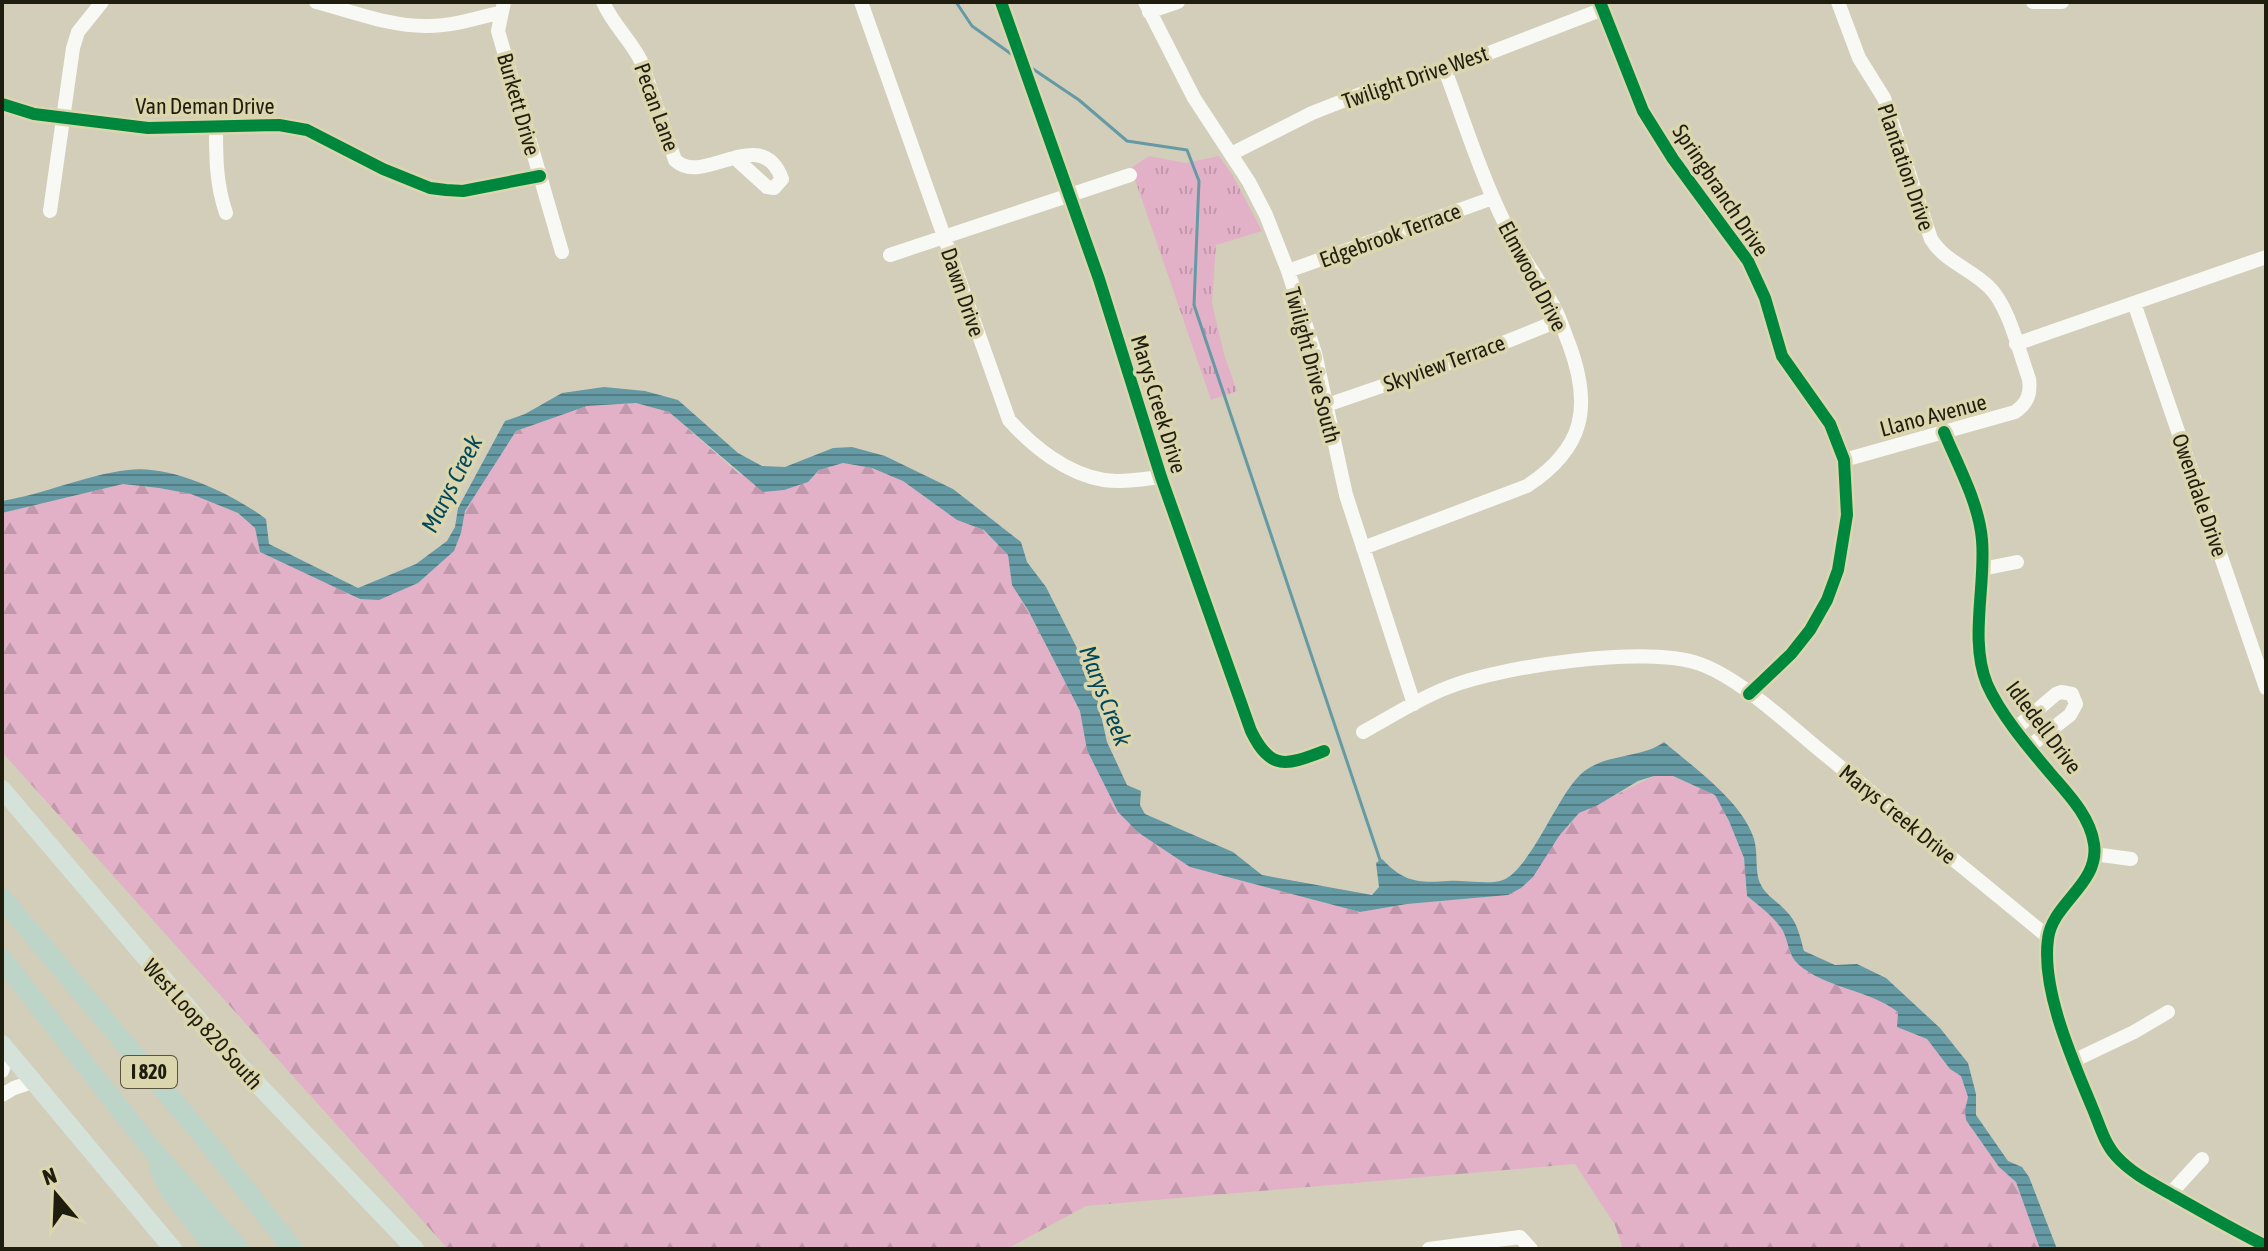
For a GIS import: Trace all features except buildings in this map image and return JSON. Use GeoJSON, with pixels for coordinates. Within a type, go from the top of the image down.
{"type":"FeatureCollection","features":[{"type":"Feature","properties":{"kind":"highway","name":"I 820"},"geometry":{"type":"LineString","coordinates":[[2,898],[202,1135],[293,1249]]}},
{"type":"Feature","properties":{"kind":"highway","name":"I 820"},"geometry":{"type":"LineString","coordinates":[[2,959],[150,1147],[239,1249]]}},
{"type":"Feature","properties":{"kind":"highway"},"geometry":{"type":"LineString","coordinates":[[150,1147],[169,1189],[215,1249]]}},
{"type":"Feature","properties":{"kind":"main road","name":"West Loop 820 South"},"geometry":{"type":"LineString","coordinates":[[2,789],[219,1044],[415,1249]]}},
{"type":"Feature","properties":{"kind":"main road"},"geometry":{"type":"LineString","coordinates":[[6,1049],[173,1249]]}},
{"type":"Feature","properties":{"kind":"street"},"geometry":{"type":"LineString","coordinates":[[50,211],[73,48],[78,32],[102,2]]}},
{"type":"Feature","properties":{"kind":"street"},"geometry":{"type":"LineString","coordinates":[[316,2],[425,27],[451,25],[503,7]]}},
{"type":"Feature","properties":{"kind":"street","name":"Pecan Lane"},"geometry":{"type":"LineString","coordinates":[[603,2],[616,28],[634,45],[675,160],[681,166],[691,168],[735,158]]}},
{"type":"Feature","properties":{"kind":"street","name":"Dawn Drive"},"geometry":{"type":"LineString","coordinates":[[861,2],[1003,408],[1023,435],[1067,468],[1105,480],[1161,477]]}},
{"type":"Feature","properties":{"kind":"street","name":"Marys Creek Drive"},"geometry":{"type":"LineString","coordinates":[[1001,2],[1099,279],[1161,477],[1241,706],[1262,753],[1272,759],[1289,762],[1324,751]]}},
{"type":"Feature","properties":{"kind":"street"},"geometry":{"type":"LineString","coordinates":[[1147,7],[1178,2]]}},
{"type":"Feature","properties":{"kind":"street","name":"Plantation Drive"},"geometry":{"type":"LineString","coordinates":[[1838,2],[1859,58],[1884,98],[1931,239],[1939,253],[1972,272],[1992,289],[2002,306],[2029,379],[2027,399]]}},
{"type":"Feature","properties":{"kind":"street"},"geometry":{"type":"LineString","coordinates":[[2033,2],[2062,2]]}},
{"type":"Feature","properties":{"kind":"street","name":"Twilight Drive West"},"geometry":{"type":"LineString","coordinates":[[1231,154],[1312,113],[1363,93],[1445,70],[1601,5]]}},
{"type":"Feature","properties":{"kind":"street","name":"Springbranch Drive"},"geometry":{"type":"LineString","coordinates":[[1601,5],[1643,111],[1673,159],[1748,261],[1765,298],[1782,356],[1830,424],[1844,460],[1847,515],[1838,570],[1827,600],[1810,630],[1791,654],[1749,694]]}},
{"type":"Feature","properties":{"kind":"street","name":"Burkett Drive"},"geometry":{"type":"LineString","coordinates":[[503,7],[498,31],[562,252]]}},
{"type":"Feature","properties":{"kind":"street","name":"Twilight Drive South"},"geometry":{"type":"LineString","coordinates":[[1147,7],[1194,98],[1266,215],[1288,271],[1302,308],[1343,482],[1414,704]]}},
{"type":"Feature","properties":{"kind":"street","name":"Elmwood Drive"},"geometry":{"type":"LineString","coordinates":[[1363,548],[1527,486],[1557,464],[1565,454],[1583,401],[1582,383],[1560,320],[1507,229],[1445,70]]}},
{"type":"Feature","properties":{"kind":"street","name":"Van Deman Drive"},"geometry":{"type":"LineString","coordinates":[[2,104],[34,114],[148,128],[279,125],[307,130],[383,169],[430,188],[463,191],[540,176]]}},
{"type":"Feature","properties":{"kind":"street"},"geometry":{"type":"LineString","coordinates":[[216,126],[218,190],[226,213]]}},
{"type":"Feature","properties":{"kind":"street"},"geometry":{"type":"LineString","coordinates":[[890,255],[1130,175]]}},
{"type":"Feature","properties":{"kind":"street","name":"Edgebrook Terrace"},"geometry":{"type":"LineString","coordinates":[[1288,271],[1493,198]]}},
{"type":"Feature","properties":{"kind":"street"},"geometry":{"type":"LineString","coordinates":[[2016,344],[2266,257]]}},
{"type":"Feature","properties":{"kind":"street","name":"Owendale Drive"},"geometry":{"type":"LineString","coordinates":[[2134,303],[2266,688]]}},
{"type":"Feature","properties":{"kind":"street","name":"Skyview Terrace"},"geometry":{"type":"LineString","coordinates":[[1327,405],[1478,353],[1560,320]]}},
{"type":"Feature","properties":{"kind":"street","name":"Llano Avenue"},"geometry":{"type":"LineString","coordinates":[[1844,460],[2015,412],[2027,399]]}},
{"type":"Feature","properties":{"kind":"street","name":"Idledell Drive"},"geometry":{"type":"LineString","coordinates":[[1944,432],[1982,538],[1982,669],[1995,698],[2016,728],[2073,798],[2092,835],[2094,854]]}},
{"type":"Feature","properties":{"kind":"street"},"geometry":{"type":"LineString","coordinates":[[1982,569],[2017,562]]}},
{"type":"Feature","properties":{"kind":"street","name":"Marys Creek Drive"},"geometry":{"type":"LineString","coordinates":[[1363,732],[1446,688],[1500,672],[1639,655],[1677,658],[1700,664],[1724,675],[1749,694],[2048,937]]}},
{"type":"Feature","properties":{"kind":"street"},"geometry":{"type":"LineString","coordinates":[[2016,728],[2056,694],[2072,694],[2076,704],[2070,715],[2030,746]]}},
{"type":"Feature","properties":{"kind":"street"},"geometry":{"type":"LineString","coordinates":[[2131,859],[2094,854],[2090,873],[2054,921],[2048,937],[2049,978],[2073,1061],[2114,1155],[2134,1173],[2266,1246]]}},
{"type":"Feature","properties":{"kind":"street"},"geometry":{"type":"LineString","coordinates":[[2073,1061],[2168,1012]]}},
{"type":"Feature","properties":{"kind":"street"},"geometry":{"type":"LineString","coordinates":[[2,1071],[6,1049]]}},
{"type":"Feature","properties":{"kind":"street"},"geometry":{"type":"LineString","coordinates":[[2,1095],[32,1082]]}},
{"type":"Feature","properties":{"kind":"street"},"geometry":{"type":"LineString","coordinates":[[2170,1194],[2202,1159]]}},
{"type":"Feature","properties":{"kind":"street"},"geometry":{"type":"LineString","coordinates":[[1429,1249],[1520,1237],[1531,1249]]}},
{"type":"Feature","properties":{"kind":"green space"},"geometry":{"type":"Polygon","coordinates":[[[1149,156],[1186,163],[1219,156],[1262,231],[1216,245],[1212,303],[1237,391],[1211,400],[1131,168],[1149,156]]]}},
{"type":"Feature","properties":{"kind":"green space"},"geometry":{"type":"Polygon","coordinates":[[[636,403],[669,412],[739,474],[819,470],[843,463],[872,468],[904,481],[957,520],[984,530],[1008,555],[1012,585],[1080,711],[1087,750],[1118,812],[1190,867],[1360,912],[1407,904],[1508,895],[1579,813],[1654,776],[1673,776],[1715,795],[1744,858],[1747,896],[1783,931],[1795,961],[1821,979],[1874,998],[1898,1012],[1897,1027],[1927,1039],[1950,1069],[1961,1076],[1968,1097],[1965,1110],[1971,1127],[1999,1167],[2016,1182],[2040,1249],[1623,1249],[1615,1225],[1575,1164],[1086,1206],[1007,1249],[448,1249],[2,752],[2,513],[123,484],[191,494],[238,513],[255,528],[260,552],[360,599],[418,583],[454,551],[465,511],[516,431],[587,406],[636,403]]]}},
{"type":"Feature","properties":{"kind":"water"},"geometry":{"type":"Polygon","coordinates":[[[604,387],[645,391],[678,400],[738,453],[762,466],[785,467],[833,448],[852,447],[885,456],[953,489],[1021,542],[1027,562],[1046,587],[1080,654],[1096,693],[1107,742],[1127,785],[1141,791],[1140,805],[1145,814],[1233,852],[1262,875],[1372,895],[1379,887],[1376,863],[1382,859],[1404,877],[1419,881],[1503,880],[1523,862],[1579,776],[1599,763],[1644,752],[1664,742],[1727,797],[1747,823],[1755,842],[1761,885],[1794,921],[1804,951],[1835,965],[1857,964],[1886,978],[1940,1028],[1968,1063],[1976,1094],[1976,1115],[2008,1161],[2022,1167],[2029,1177],[2057,1249],[2040,1249],[2016,1182],[1999,1167],[1966,1120],[1968,1097],[1961,1076],[1950,1069],[1927,1039],[1897,1027],[1898,1012],[1874,998],[1821,979],[1795,961],[1783,931],[1747,896],[1744,858],[1715,795],[1673,776],[1654,776],[1638,781],[1579,813],[1559,836],[1533,877],[1508,895],[1407,904],[1360,912],[1190,867],[1139,833],[1118,812],[1087,750],[1080,711],[1012,585],[1008,555],[984,530],[957,520],[903,481],[872,468],[843,463],[819,470],[808,482],[784,490],[763,492],[669,412],[636,403],[587,406],[516,431],[465,511],[454,551],[418,583],[379,600],[360,599],[260,552],[255,528],[238,513],[191,494],[123,484],[2,513],[2,501],[96,476],[128,470],[163,472],[200,483],[252,509],[266,519],[269,544],[358,588],[416,564],[447,541],[455,527],[458,508],[505,421],[525,414],[562,393],[604,387]]]}},
{"type":"Feature","properties":{"kind":"waterway"},"geometry":{"type":"LineString","coordinates":[[956,2],[972,26],[1014,56]]}},
{"type":"Feature","properties":{"kind":"waterway"},"geometry":{"type":"LineString","coordinates":[[1030,67],[1079,100],[1127,141],[1187,150],[1199,181],[1194,305],[1381,863]]}},
{"type":"Feature","properties":{"kind":"cycle path"},"geometry":{"type":"LineString","coordinates":[[1001,2],[1099,279],[1161,477],[1251,731],[1266,753],[1281,762],[1300,760],[1324,751]]}},
{"type":"Feature","properties":{"kind":"cycle path"},"geometry":{"type":"LineString","coordinates":[[1600,2],[1643,111],[1673,159],[1748,261],[1765,298],[1782,356],[1830,424],[1844,460],[1847,515],[1838,570],[1827,600],[1810,630],[1791,654],[1749,694]]}},
{"type":"Feature","properties":{"kind":"cycle path"},"geometry":{"type":"LineString","coordinates":[[2,104],[34,114],[148,128],[279,125],[307,130],[383,169],[430,188],[463,191],[540,176]]}},
{"type":"Feature","properties":{"kind":"cycle path"},"geometry":{"type":"LineString","coordinates":[[1944,432],[1967,485],[1980,526],[1983,558],[1979,649],[1987,684],[1999,707],[2077,806],[2092,834],[2094,858],[2090,871],[2051,926],[2048,939],[2049,980],[2060,1025],[2076,1069],[2105,1139],[2122,1162],[2152,1184],[2266,1246]]}},
{"type":"Feature","properties":{"kind":"water label","name":"Marys Creek"},"geometry":{"type":"Point","coordinates":[452,484]}},
{"type":"Feature","properties":{"kind":"water label","name":"Marys Creek"},"geometry":{"type":"Point","coordinates":[1105,696]}}]}
